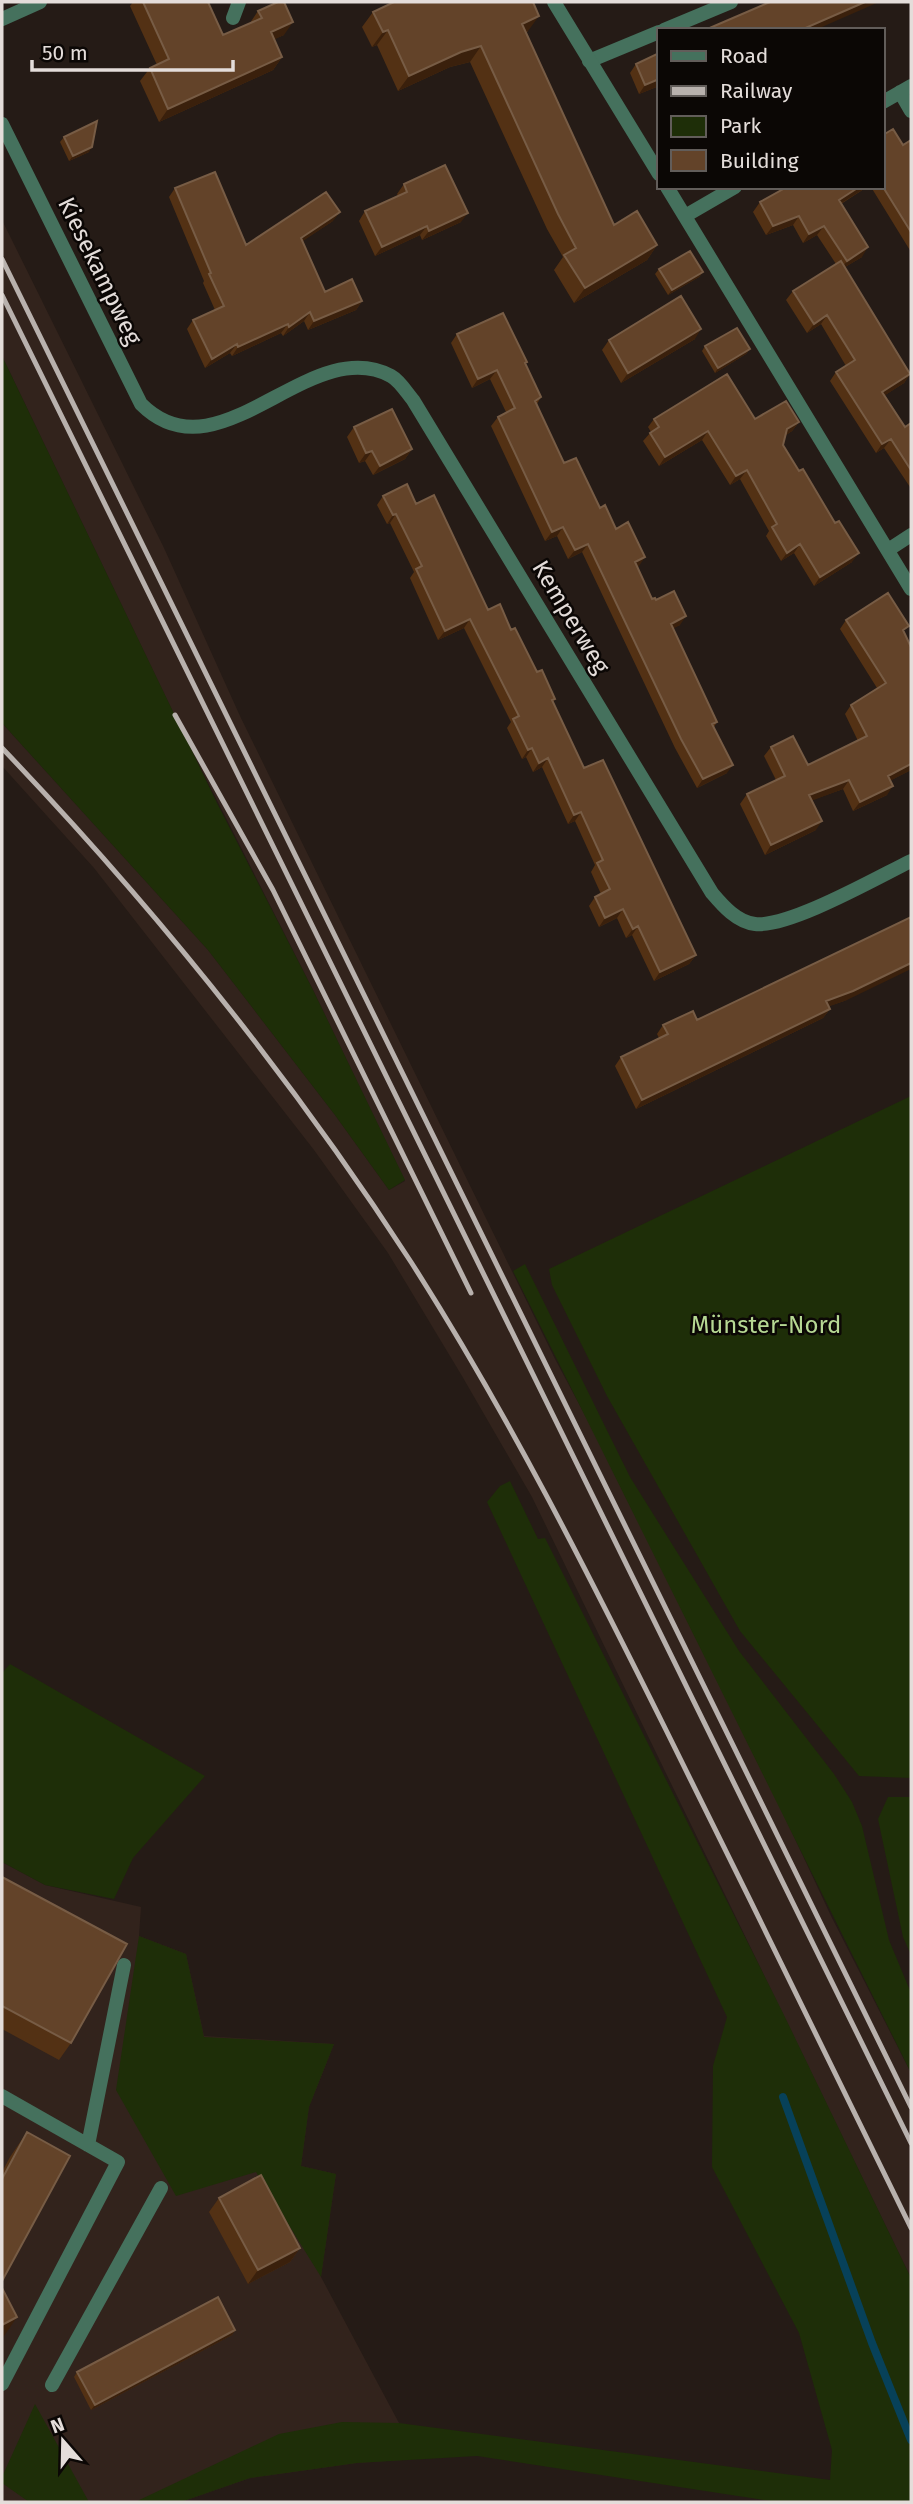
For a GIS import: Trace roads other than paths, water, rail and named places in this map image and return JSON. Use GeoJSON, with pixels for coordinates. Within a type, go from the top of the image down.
{"type":"FeatureCollection","features":[{"type":"Feature","properties":{"kind":"street"},"geometry":{"type":"LineString","coordinates":[[2,19],[40,2]]}},
{"type":"Feature","properties":{"kind":"street"},"geometry":{"type":"LineString","coordinates":[[233,18],[239,2]]}},
{"type":"Feature","properties":{"kind":"street"},"geometry":{"type":"LineString","coordinates":[[554,2],[657,171]]}},
{"type":"Feature","properties":{"kind":"street"},"geometry":{"type":"LineString","coordinates":[[669,28],[731,2]]}},
{"type":"Feature","properties":{"kind":"street"},"geometry":{"type":"LineString","coordinates":[[589,61],[657,33]]}},
{"type":"Feature","properties":{"kind":"street"},"geometry":{"type":"LineString","coordinates":[[885,101],[905,89],[911,111]]}},
{"type":"Feature","properties":{"kind":"street","name":"Kiesekampweg"},"geometry":{"type":"LineString","coordinates":[[2,124],[141,404],[154,417],[172,425]]}},
{"type":"Feature","properties":{"kind":"street"},"geometry":{"type":"LineString","coordinates":[[668,189],[911,589]]}},
{"type":"Feature","properties":{"kind":"street"},"geometry":{"type":"LineString","coordinates":[[685,216],[732,189]]}},
{"type":"Feature","properties":{"kind":"street","name":"Kemperweg"},"geometry":{"type":"LineString","coordinates":[[172,425],[191,429],[212,426],[348,368],[371,368],[394,377],[413,400],[712,893],[731,914],[754,925],[796,916],[911,861]]}},
{"type":"Feature","properties":{"kind":"street"},"geometry":{"type":"LineString","coordinates":[[888,550],[911,535]]}},
{"type":"Feature","properties":{"kind":"street"},"geometry":{"type":"LineString","coordinates":[[88,2145],[124,1965]]}},
{"type":"Feature","properties":{"kind":"street"},"geometry":{"type":"LineString","coordinates":[[2,2384],[118,2162],[4,2102]]}},
{"type":"Feature","properties":{"kind":"street"},"geometry":{"type":"LineString","coordinates":[[52,2385],[162,2188]]}},
{"type":"Feature","properties":{"kind":"waterway"},"geometry":{"type":"LineString","coordinates":[[783,2097],[872,2343],[911,2440]]}},
{"type":"Feature","properties":{"kind":"railway"},"geometry":{"type":"LineString","coordinates":[[2,259],[911,2107]]}},
{"type":"Feature","properties":{"kind":"railway"},"geometry":{"type":"LineString","coordinates":[[2,295],[911,2143]]}},
{"type":"Feature","properties":{"kind":"railway"},"geometry":{"type":"LineString","coordinates":[[175,715],[273,890],[471,1293]]}},
{"type":"Feature","properties":{"kind":"railway"},"geometry":{"type":"LineString","coordinates":[[2,748],[113,869],[218,995],[318,1126],[411,1262],[513,1435],[607,1613],[911,2228]]}},
{"type":"Feature","properties":{"kind":"park label","name":"Münster-Nord"},"geometry":{"type":"Point","coordinates":[766,1325]}}]}
